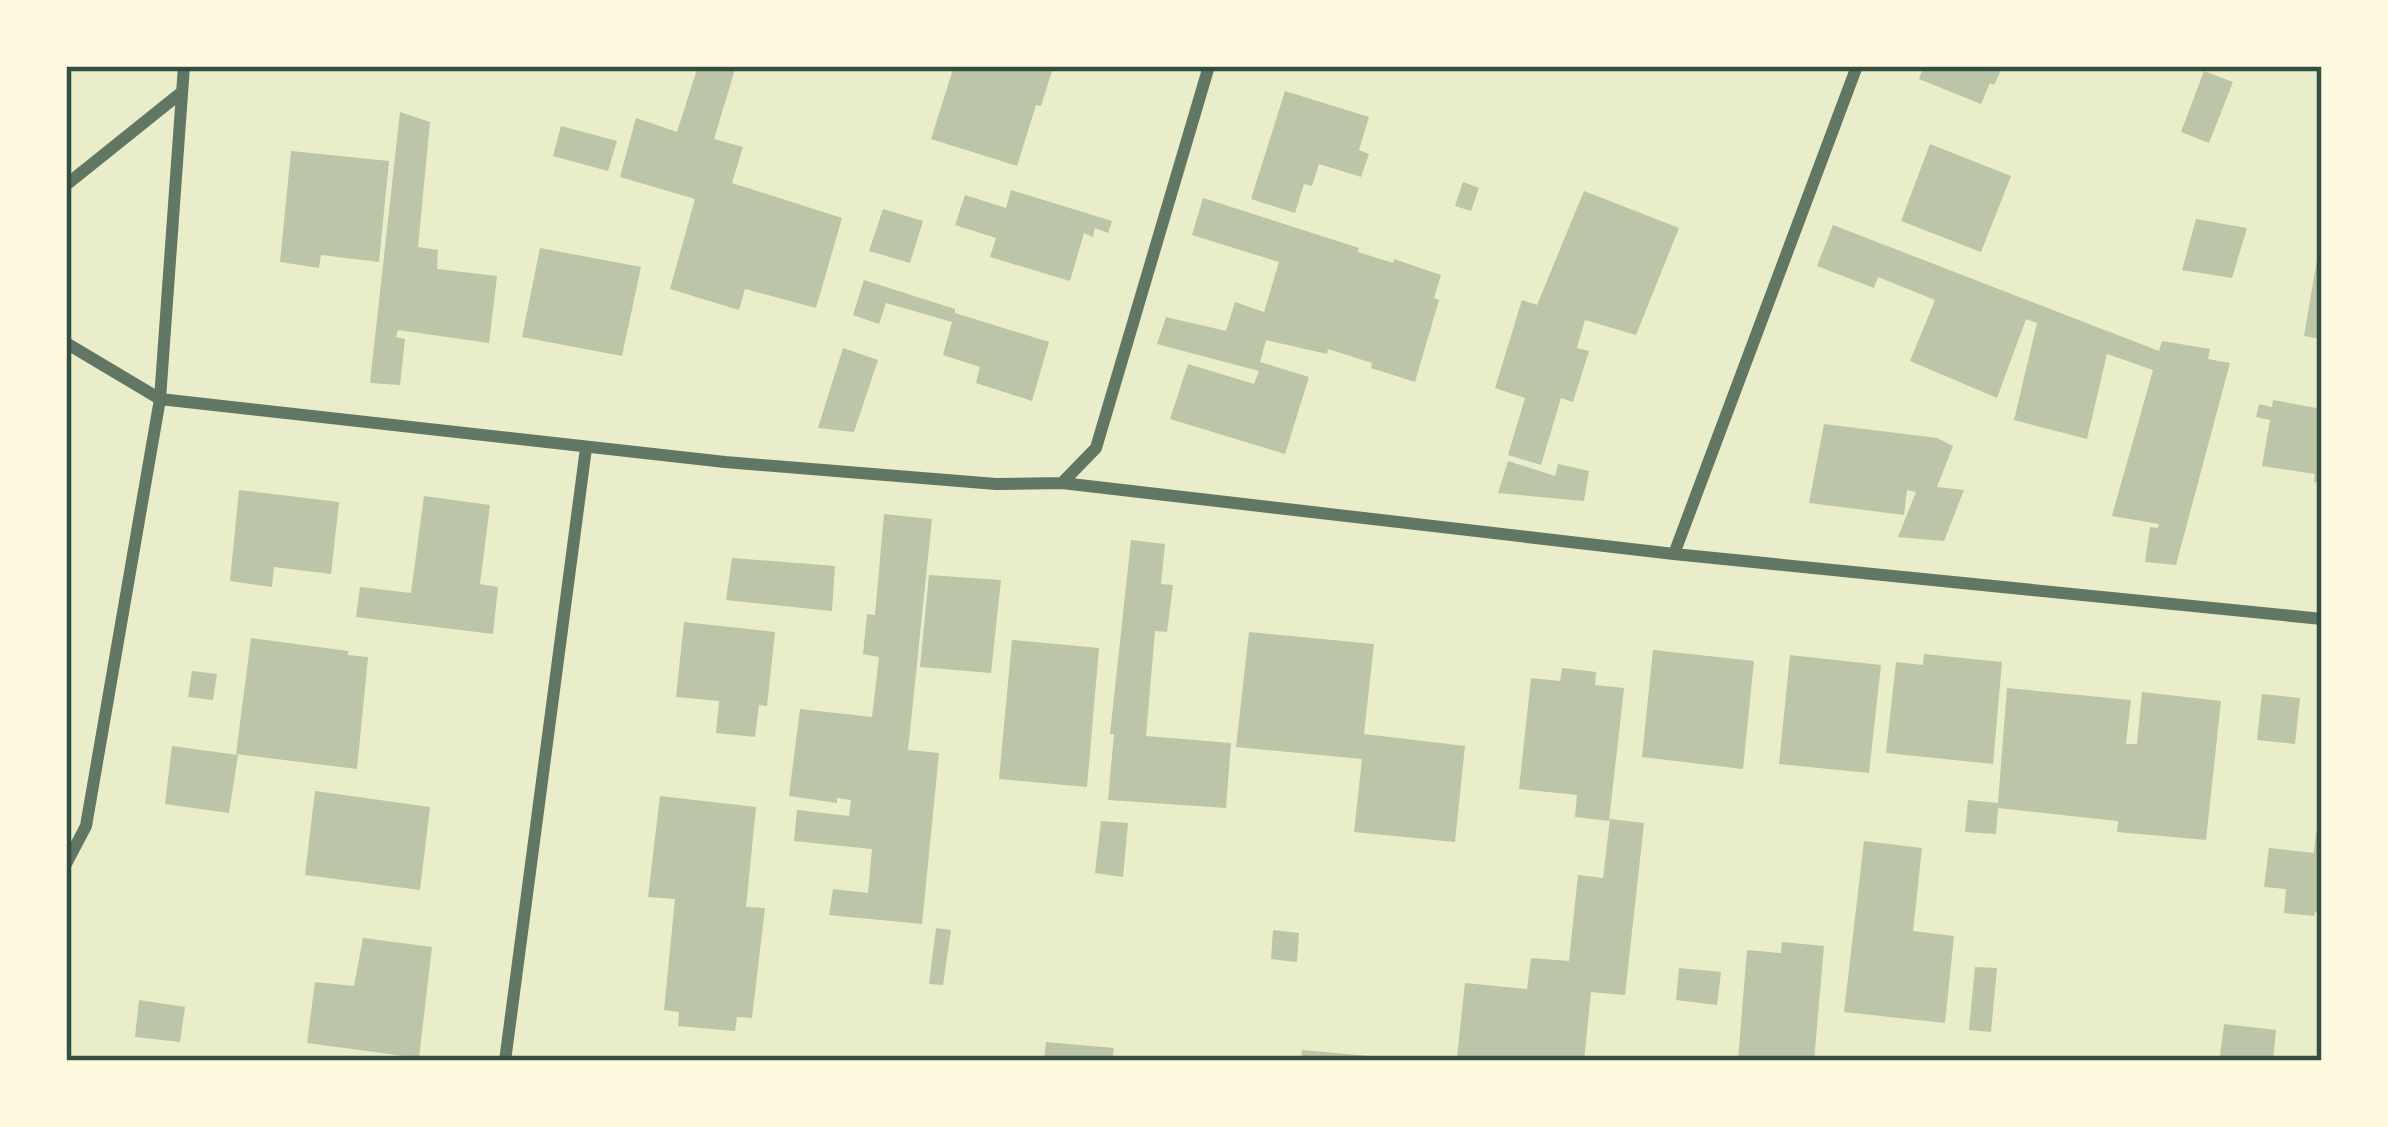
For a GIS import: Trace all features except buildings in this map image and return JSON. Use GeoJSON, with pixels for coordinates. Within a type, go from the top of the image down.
{"type":"FeatureCollection","features":[{"type":"Feature","properties":{"kind":"street"},"geometry":{"type":"LineString","coordinates":[[66,864],[86,826],[160,400],[184,66]]}},
{"type":"Feature","properties":{"kind":"street"},"geometry":{"type":"LineString","coordinates":[[1062,483],[1096,448],[1209,66]]}},
{"type":"Feature","properties":{"kind":"street"},"geometry":{"type":"LineString","coordinates":[[1674,554],[1857,66]]}},
{"type":"Feature","properties":{"kind":"street"},"geometry":{"type":"LineString","coordinates":[[66,185],[182,92]]}},
{"type":"Feature","properties":{"kind":"street"},"geometry":{"type":"LineString","coordinates":[[66,344],[160,400],[586,448],[996,484],[1062,483],[1674,554],[2322,619]]}},
{"type":"Feature","properties":{"kind":"street"},"geometry":{"type":"LineString","coordinates":[[505,1061],[586,448]]}}]}
